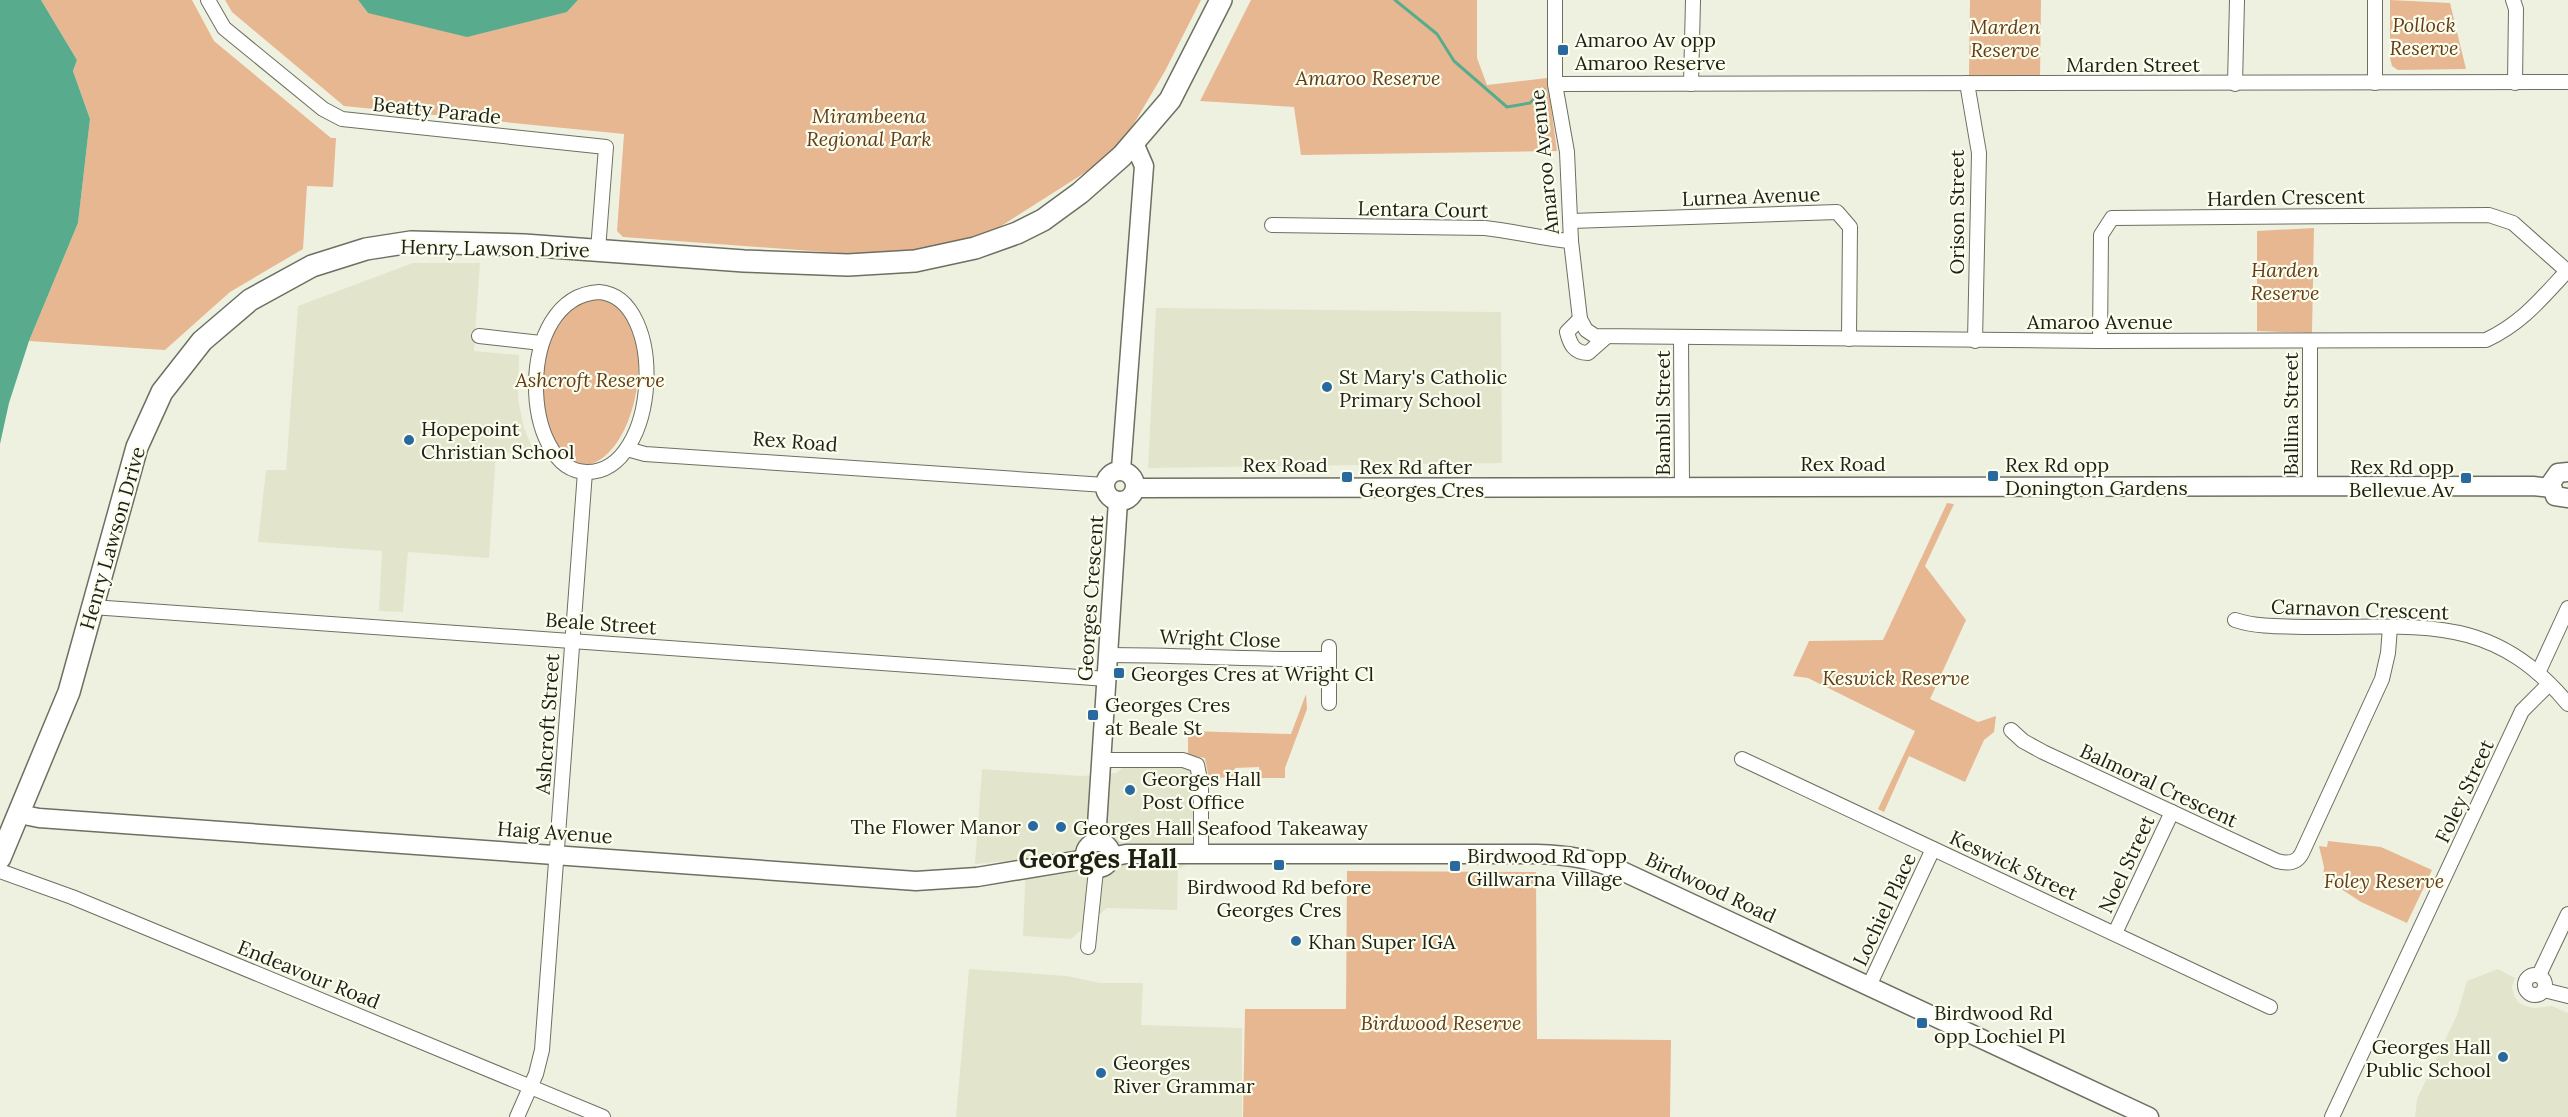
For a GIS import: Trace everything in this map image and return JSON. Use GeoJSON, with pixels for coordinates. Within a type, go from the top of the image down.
{"type":"FeatureCollection","features":[{"type":"Feature","properties":{"kind":"main road","name":"Henry Lawson Drive"},"geometry":{"type":"LineString","coordinates":[[0,858],[69,693],[137,447],[162,392],[202,341],[250,300],[312,266],[354,252],[390,245],[453,242],[809,264],[880,264],[946,256],[995,241],[1043,220],[1092,184],[1134,143],[1170,100],[1221,0]]}},
{"type":"Feature","properties":{"kind":"street","name":"Beatty Parade"},"geometry":{"type":"LineString","coordinates":[[208,0],[224,28],[324,109],[342,119],[606,147],[598,250]]}},
{"type":"Feature","properties":{"kind":"street","name":"Amaroo Avenue"},"geometry":{"type":"LineString","coordinates":[[1555,0],[1555,84],[1567,152],[1571,241],[1580,319],[1567,332],[1570,345],[1580,353],[1588,353],[1605,338],[1975,341],[2486,340],[2507,330],[2527,315],[2568,271]]}},
{"type":"Feature","properties":{"kind":"street"},"geometry":{"type":"LineString","coordinates":[[1691,84],[1693,0]]}},
{"type":"Feature","properties":{"kind":"street"},"geometry":{"type":"LineString","coordinates":[[2235,84],[2237,0]]}},
{"type":"Feature","properties":{"kind":"street"},"geometry":{"type":"LineString","coordinates":[[2374,83],[2375,0]]}},
{"type":"Feature","properties":{"kind":"street"},"geometry":{"type":"LineString","coordinates":[[2513,0],[2516,9],[2515,83]]}},
{"type":"Feature","properties":{"kind":"street","name":"Marden Street"},"geometry":{"type":"LineString","coordinates":[[1555,84],[2568,82]]}},
{"type":"Feature","properties":{"kind":"street","name":"Orison Street"},"geometry":{"type":"LineString","coordinates":[[1967,83],[1979,153],[1975,341]]}},
{"type":"Feature","properties":{"kind":"street"},"geometry":{"type":"LineString","coordinates":[[1121,470],[1143,166],[1134,143]]}},
{"type":"Feature","properties":{"kind":"street","name":"Lurnea Avenue"},"geometry":{"type":"LineString","coordinates":[[1571,221],[1837,212],[1850,228],[1849,339]]}},
{"type":"Feature","properties":{"kind":"street","name":"Harden Crescent"},"geometry":{"type":"LineString","coordinates":[[2100,341],[2101,235],[2112,218],[2489,215],[2513,224],[2568,271]]}},
{"type":"Feature","properties":{"kind":"street","name":"Lentara Court"},"geometry":{"type":"LineString","coordinates":[[1272,225],[1485,228],[1571,241]]}},
{"type":"Feature","properties":{"kind":"street"},"geometry":{"type":"LineString","coordinates":[[592,292],[606,292],[625,303],[638,325],[647,370],[644,407],[627,449],[606,468],[585,472],[567,467],[555,455],[546,439],[536,397],[536,372],[541,343],[557,313],[575,298],[592,292]]}},
{"type":"Feature","properties":{"kind":"street"},"geometry":{"type":"LineString","coordinates":[[1580,319],[1590,334],[1605,338]]}},
{"type":"Feature","properties":{"kind":"street"},"geometry":{"type":"LineString","coordinates":[[479,336],[541,343]]}},
{"type":"Feature","properties":{"kind":"street","name":"Bambil Street"},"geometry":{"type":"LineString","coordinates":[[1681,339],[1682,486]]}},
{"type":"Feature","properties":{"kind":"street","name":"Ballina Street"},"geometry":{"type":"LineString","coordinates":[[2310,341],[2310,486]]}},
{"type":"Feature","properties":{"kind":"street","name":"Rex Road"},"geometry":{"type":"LineString","coordinates":[[627,449],[645,454],[1105,485]]}},
{"type":"Feature","properties":{"kind":"street"},"geometry":{"type":"LineString","coordinates":[[1121,470],[1131,474],[1136,488],[1130,498],[1118,501],[1110,497],[1105,485],[1110,474],[1121,470]]}},
{"type":"Feature","properties":{"kind":"street","name":"Ashcroft Street"},"geometry":{"type":"LineString","coordinates":[[517,1117],[542,1050],[585,472]]}},
{"type":"Feature","properties":{"kind":"street"},"geometry":{"type":"LineString","coordinates":[[2568,472],[2554,476],[2551,488],[2559,498],[2568,498]]}},
{"type":"Feature","properties":{"kind":"street","name":"Rex Road"},"geometry":{"type":"LineString","coordinates":[[1136,488],[1682,486],[2533,486],[2551,488]]}},
{"type":"Feature","properties":{"kind":"street","name":"Georges Crescent"},"geometry":{"type":"LineString","coordinates":[[1096,842],[1118,501]]}},
{"type":"Feature","properties":{"kind":"street","name":"Beale Street"},"geometry":{"type":"LineString","coordinates":[[92,607],[1107,679]]}},
{"type":"Feature","properties":{"kind":"street"},"geometry":{"type":"LineString","coordinates":[[2538,673],[2568,608]]}},
{"type":"Feature","properties":{"kind":"street","name":"Carnavon Crescent"},"geometry":{"type":"LineString","coordinates":[[2235,620],[2268,626],[2443,629],[2474,636],[2515,655],[2538,673],[2568,704]]}},
{"type":"Feature","properties":{"kind":"street","name":"Balmoral Crescent"},"geometry":{"type":"LineString","coordinates":[[2011,730],[2023,741],[2043,752],[2277,861],[2301,865],[2302,853],[2382,679],[2388,653],[2390,627]]}},
{"type":"Feature","properties":{"kind":"street","name":"Wright Close"},"geometry":{"type":"LineString","coordinates":[[1109,655],[1181,655],[1247,660],[1329,653],[1329,703]]}},
{"type":"Feature","properties":{"kind":"street","name":"Foley Street"},"geometry":{"type":"LineString","coordinates":[[2332,1117],[2517,722],[2529,702],[2549,684]]}},
{"type":"Feature","properties":{"kind":"street","name":"Keswick Street"},"geometry":{"type":"LineString","coordinates":[[1742,759],[2270,1006]]}},
{"type":"Feature","properties":{"kind":"street"},"geometry":{"type":"LineString","coordinates":[[1101,760],[1183,760],[1197,765],[1201,784],[1201,854]]}},
{"type":"Feature","properties":{"kind":"street","name":"Noel Street"},"geometry":{"type":"LineString","coordinates":[[2115,933],[2172,812]]}},
{"type":"Feature","properties":{"kind":"street","name":"Haig Avenue"},"geometry":{"type":"LineString","coordinates":[[19,814],[39,818],[928,881],[1091,864]]}},
{"type":"Feature","properties":{"kind":"street"},"geometry":{"type":"LineString","coordinates":[[1088,947],[1091,864],[1089,846],[1096,842],[1107,844],[1111,857],[1105,867],[1091,864]]}},
{"type":"Feature","properties":{"kind":"street","name":"Lochiel Place"},"geometry":{"type":"LineString","coordinates":[[1869,986],[1933,849]]}},
{"type":"Feature","properties":{"kind":"street","name":"Birdwood Road"},"geometry":{"type":"LineString","coordinates":[[1111,857],[1126,854],[1537,854],[1578,856],[1622,871],[2149,1117]]}},
{"type":"Feature","properties":{"kind":"street","name":"Endeavour Road"},"geometry":{"type":"LineString","coordinates":[[0,871],[72,897],[603,1117]]}},
{"type":"Feature","properties":{"kind":"street"},"geometry":{"type":"LineString","coordinates":[[2568,914],[2539,975],[2532,975],[2527,979],[2525,988],[2529,993],[2536,995],[2544,990],[2568,996]]}},
{"type":"Feature","properties":{"kind":"shaded area"},"geometry":{"type":"Polygon","coordinates":[[[0,0],[41,0],[77,60],[73,71],[90,119],[78,223],[29,341],[9,403],[0,444],[0,0]]]}},
{"type":"Feature","properties":{"kind":"shaded area"},"geometry":{"type":"Polygon","coordinates":[[[358,0],[578,0],[567,12],[467,37],[368,13],[358,0]]]}},
{"type":"Feature","properties":{"kind":"shaded area","name":"Hopepoint Christian School"},"geometry":{"type":"Polygon","coordinates":[[[413,263],[480,263],[474,351],[519,355],[518,399],[524,428],[535,454],[496,452],[489,558],[408,552],[403,612],[379,611],[382,551],[258,542],[266,470],[286,470],[298,306],[413,263]]]}},
{"type":"Feature","properties":{"kind":"shaded area","name":"St Mary's Catholic Primary School"},"geometry":{"type":"Polygon","coordinates":[[[1156,308],[1501,312],[1502,463],[1148,468],[1156,308]]]}},
{"type":"Feature","properties":{"kind":"shaded area"},"geometry":{"type":"Polygon","coordinates":[[[1123,755],[1196,755],[1207,761],[1210,847],[1178,870],[1177,910],[1107,908],[1071,939],[1023,936],[1026,859],[975,864],[982,769],[1082,776],[1116,773],[1122,768],[1123,755]]]}},
{"type":"Feature","properties":{"kind":"shaded area","name":"Georges River Grammar"},"geometry":{"type":"Polygon","coordinates":[[[969,969],[1067,976],[1100,983],[1143,983],[1141,1025],[1242,1028],[1242,1117],[956,1117],[969,969]]]}},
{"type":"Feature","properties":{"kind":"shaded area","name":"Georges Hall Public School"},"geometry":{"type":"Polygon","coordinates":[[[2498,969],[2515,978],[2512,987],[2518,1002],[2534,1008],[2552,1006],[2568,1013],[2568,1117],[2415,1117],[2417,1099],[2457,1015],[2467,981],[2498,969]]]}},
{"type":"Feature","properties":{"kind":"green space"},"geometry":{"type":"Polygon","coordinates":[[[41,0],[192,0],[214,41],[331,138],[336,138],[333,187],[307,186],[303,249],[230,292],[165,350],[29,341],[78,223],[90,119],[73,71],[77,60],[41,0]]]}},
{"type":"Feature","properties":{"kind":"green space","name":"Mirambeena Regional Park"},"geometry":{"type":"Polygon","coordinates":[[[225,0],[358,0],[368,13],[567,12],[578,0],[1201,0],[1165,71],[1129,132],[1100,163],[987,235],[906,254],[853,254],[623,237],[617,231],[624,134],[344,106],[232,12],[225,0]]]}},
{"type":"Feature","properties":{"kind":"green space","name":"Amaroo Reserve"},"geometry":{"type":"Polygon","coordinates":[[[1251,0],[1477,0],[1477,58],[1487,85],[1547,78],[1557,151],[1301,155],[1294,107],[1200,101],[1251,0]]]}},
{"type":"Feature","properties":{"kind":"green space","name":"Marden Reserve"},"geometry":{"type":"Polygon","coordinates":[[[1970,0],[2041,0],[2040,78],[1969,76],[1970,0]]]}},
{"type":"Feature","properties":{"kind":"green space","name":"Pollock Reserve"},"geometry":{"type":"Polygon","coordinates":[[[2390,0],[2450,3],[2466,69],[2398,70],[2392,66],[2390,0]]]}},
{"type":"Feature","properties":{"kind":"green space","name":"Harden Reserve"},"geometry":{"type":"Polygon","coordinates":[[[2314,228],[2312,333],[2257,331],[2257,231],[2314,228]]]}},
{"type":"Feature","properties":{"kind":"green space","name":"Ashcroft Reserve"},"geometry":{"type":"Polygon","coordinates":[[[596,297],[617,306],[629,321],[636,341],[639,366],[630,417],[619,439],[605,456],[588,465],[566,456],[553,437],[546,418],[543,375],[554,333],[565,316],[579,303],[596,297]]]}},
{"type":"Feature","properties":{"kind":"green space","name":"Keswick Reserve"},"geometry":{"type":"Polygon","coordinates":[[[1947,503],[1954,504],[1925,566],[1966,620],[1930,699],[1978,722],[1996,716],[1994,732],[1984,740],[1965,782],[1909,756],[1884,812],[1878,809],[1915,731],[1808,678],[1793,676],[1809,641],[1883,640],[1947,503]]]}},
{"type":"Feature","properties":{"kind":"green space"},"geometry":{"type":"Polygon","coordinates":[[[1306,694],[1307,709],[1285,768],[1285,778],[1260,778],[1259,767],[1235,768],[1234,777],[1209,778],[1205,758],[1188,755],[1188,731],[1291,734],[1306,694]]]}},
{"type":"Feature","properties":{"kind":"green space","name":"Foley Reserve"},"geometry":{"type":"Polygon","coordinates":[[[2328,841],[2381,847],[2432,870],[2407,923],[2361,902],[2323,877],[2324,867],[2319,846],[2327,847],[2328,841]]]}},
{"type":"Feature","properties":{"kind":"green space","name":"Birdwood Reserve"},"geometry":{"type":"Polygon","coordinates":[[[1347,871],[1536,872],[1537,1039],[1671,1040],[1670,1117],[1243,1117],[1245,1009],[1346,1009],[1347,871]]]}},
{"type":"Feature","properties":{"kind":"waterway"},"geometry":{"type":"LineString","coordinates":[[1395,0],[1437,34],[1454,61],[1507,107],[1530,103],[1544,89]]}},
{"type":"Feature","properties":{"kind":"place","name":"Amaroo Av opp Amaroo Reserve"},"geometry":{"type":"Point","coordinates":[1563,50]}},
{"type":"Feature","properties":{"kind":"place","name":"St Mary's Catholic Primary School"},"geometry":{"type":"Point","coordinates":[1327,387]}},
{"type":"Feature","properties":{"kind":"place","name":"Hopepoint Christian School"},"geometry":{"type":"Point","coordinates":[409,440]}},
{"type":"Feature","properties":{"kind":"place","name":"Rex Rd opp Donington Gardens"},"geometry":{"type":"Point","coordinates":[1993,476]}},
{"type":"Feature","properties":{"kind":"place","name":"Rex Rd after Georges Cres"},"geometry":{"type":"Point","coordinates":[1347,477]}},
{"type":"Feature","properties":{"kind":"place","name":"Rex Rd opp Bellevue Av"},"geometry":{"type":"Point","coordinates":[2466,478]}},
{"type":"Feature","properties":{"kind":"place","name":"Georges Cres at Wright Cl"},"geometry":{"type":"Point","coordinates":[1119,673]}},
{"type":"Feature","properties":{"kind":"place","name":"Georges Cres at Beale St"},"geometry":{"type":"Point","coordinates":[1093,715]}},
{"type":"Feature","properties":{"kind":"place","name":"Georges Hall Post Office"},"geometry":{"type":"Point","coordinates":[1130,790]}},
{"type":"Feature","properties":{"kind":"place","name":"The Flower Manor"},"geometry":{"type":"Point","coordinates":[1033,826]}},
{"type":"Feature","properties":{"kind":"place","name":"Georges Hall Seafood Takeaway"},"geometry":{"type":"Point","coordinates":[1061,827]}},
{"type":"Feature","properties":{"kind":"place","name":"Birdwood Rd before Georges Cres"},"geometry":{"type":"Point","coordinates":[1279,865]}},
{"type":"Feature","properties":{"kind":"place","name":"Birdwood Rd opp Gillwarna Village"},"geometry":{"type":"Point","coordinates":[1455,866]}},
{"type":"Feature","properties":{"kind":"place","name":"Khan Super IGA"},"geometry":{"type":"Point","coordinates":[1296,941]}},
{"type":"Feature","properties":{"kind":"place","name":"Birdwood Rd opp Lochiel Pl"},"geometry":{"type":"Point","coordinates":[1922,1023]}},
{"type":"Feature","properties":{"kind":"place","name":"Georges Hall Public School"},"geometry":{"type":"Point","coordinates":[2503,1057]}},
{"type":"Feature","properties":{"kind":"place","name":"Georges River Grammar"},"geometry":{"type":"Point","coordinates":[1101,1073]}},
{"type":"Feature","properties":{"kind":"district","name":"Georges Hall"},"geometry":{"type":"Point","coordinates":[1098,858]}}]}
